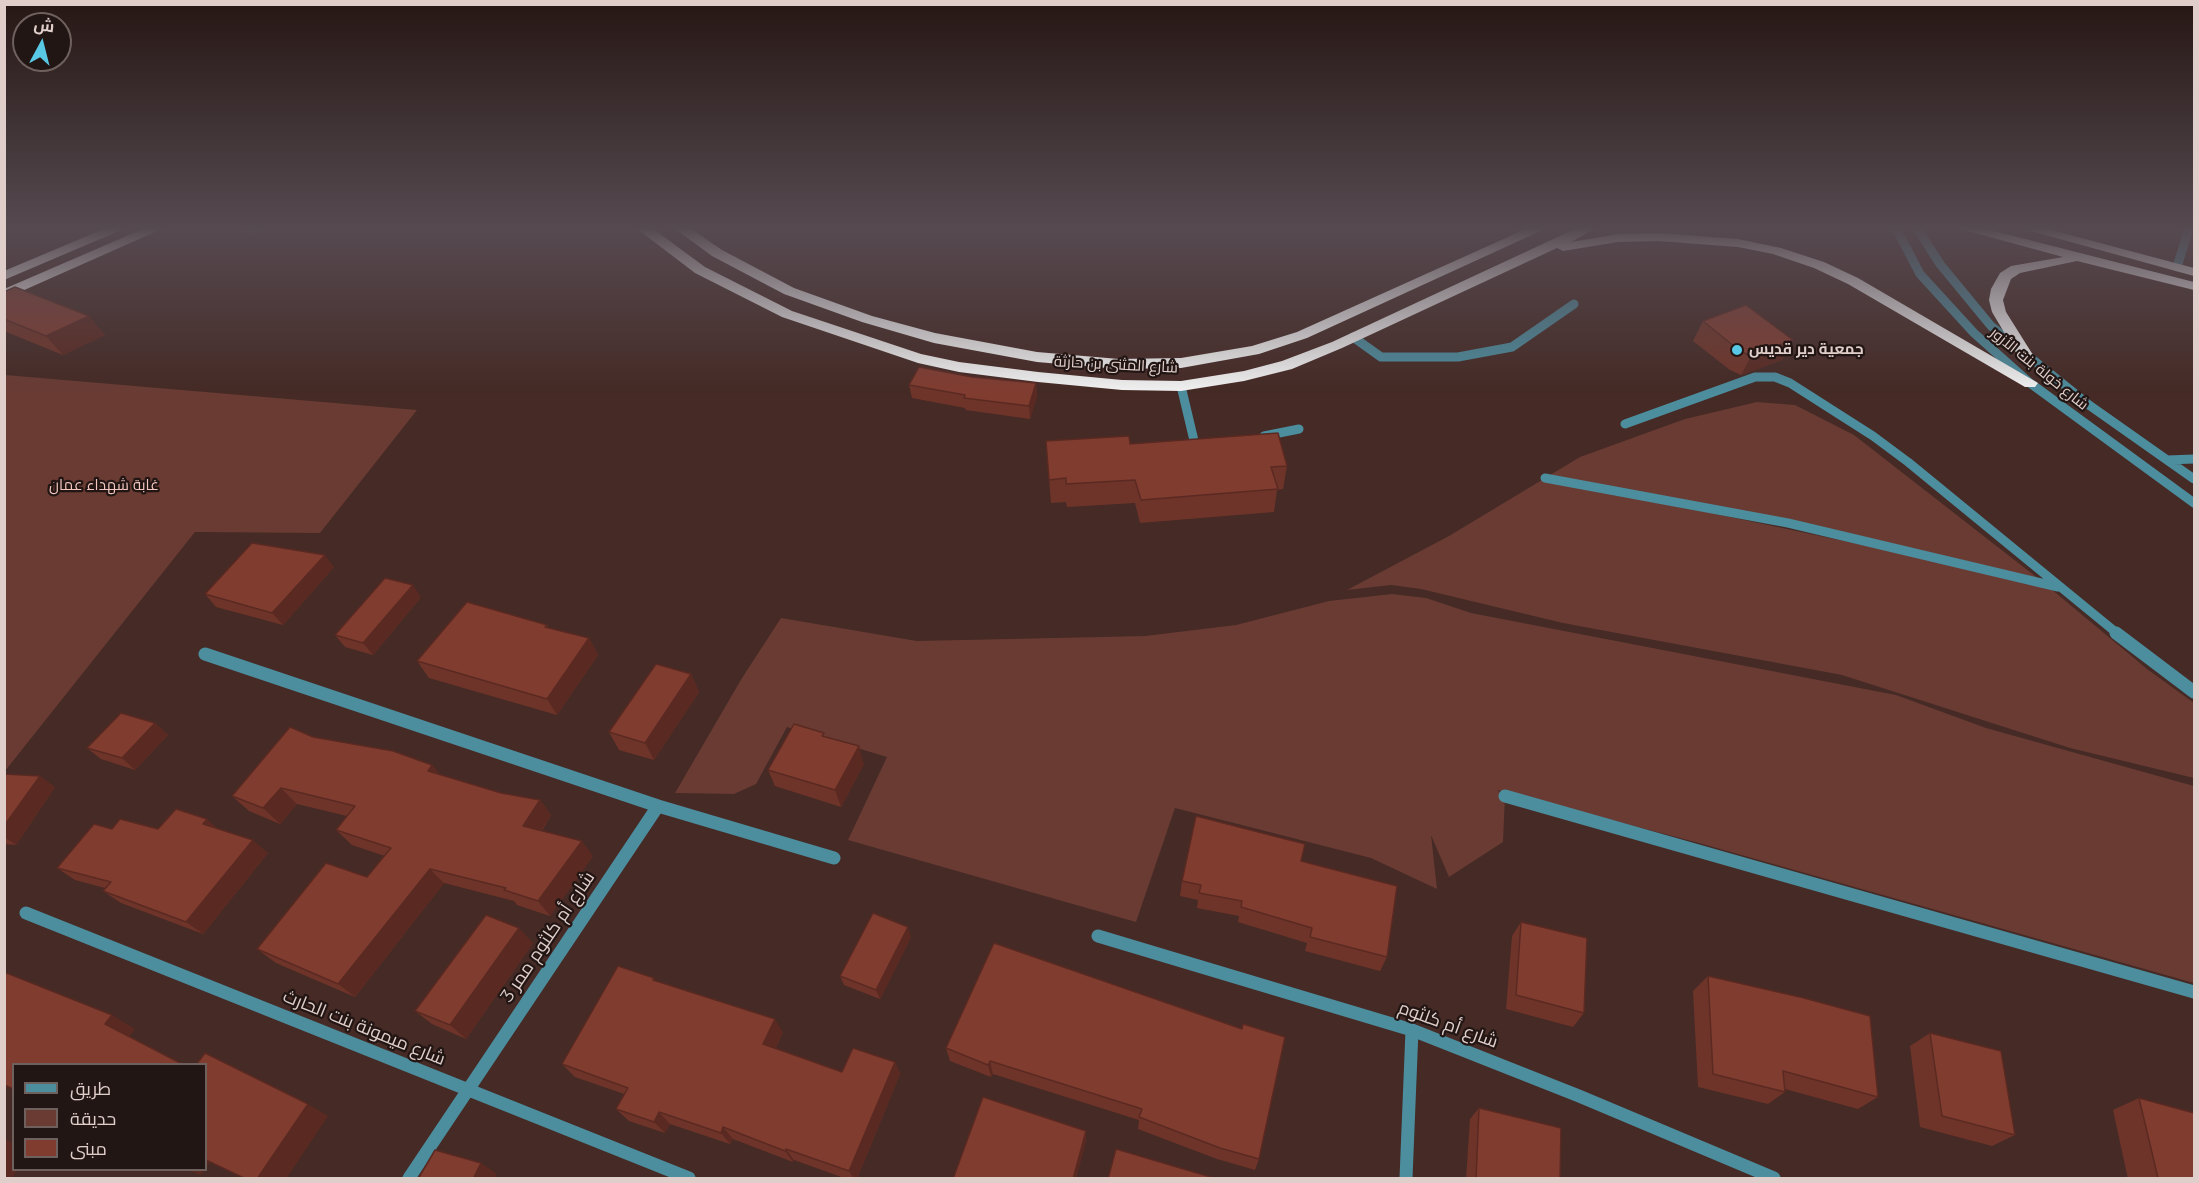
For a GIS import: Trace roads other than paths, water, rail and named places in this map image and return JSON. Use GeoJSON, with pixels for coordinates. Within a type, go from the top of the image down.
{"type":"FeatureCollection","features":[{"type":"Feature","properties":{"kind":"highway"},"geometry":{"type":"LineString","coordinates":[[4,295],[31,283]]}},
{"type":"Feature","properties":{"kind":"highway","name":"شارع المثنى بن حارثة"},"geometry":{"type":"LineString","coordinates":[[723,283],[797,318],[918,358],[959,367],[1038,377],[1122,385],[1181,386],[1244,376],[1287,365],[1353,337],[1467,283]]}},
{"type":"Feature","properties":{"kind":"highway","name":"شارع المثنى بن حارثة"},"geometry":{"type":"LineString","coordinates":[[774,283],[789,291],[867,319],[934,338],[1037,357],[1129,363],[1181,363],[1254,351],[1302,335],[1417,283]]}},
{"type":"Feature","properties":{"kind":"highway"},"geometry":{"type":"LineString","coordinates":[[1859,283],[2030,382]]}},
{"type":"Feature","properties":{"kind":"highway"},"geometry":{"type":"LineString","coordinates":[[2001,283],[1996,300],[1999,312],[2025,355]]}},
{"type":"Feature","properties":{"kind":"street","name":"شارع خولة بنت الأزور"},"geometry":{"type":"LineString","coordinates":[[1928,283],[1944,303],[2030,382],[2194,503]]}},
{"type":"Feature","properties":{"kind":"street","name":"شارع خولة بنت الأزور"},"geometry":{"type":"LineString","coordinates":[[1956,283],[1991,326],[2025,355],[2194,479]]}},
{"type":"Feature","properties":{"kind":"street"},"geometry":{"type":"LineString","coordinates":[[1353,337],[1381,357],[1458,357],[1512,347],[1574,304]]}},
{"type":"Feature","properties":{"kind":"street"},"geometry":{"type":"LineString","coordinates":[[1624,424],[1755,377],[1775,377],[1790,383],[1874,436],[1908,462],[2194,692]]}},
{"type":"Feature","properties":{"kind":"street"},"geometry":{"type":"LineString","coordinates":[[1181,386],[1196,449]]}},
{"type":"Feature","properties":{"kind":"street"},"geometry":{"type":"LineString","coordinates":[[1253,438],[1299,429]]}},
{"type":"Feature","properties":{"kind":"street"},"geometry":{"type":"LineString","coordinates":[[1184,449],[1207,447]]}},
{"type":"Feature","properties":{"kind":"street"},"geometry":{"type":"LineString","coordinates":[[2167,460],[2194,459]]}},
{"type":"Feature","properties":{"kind":"street"},"geometry":{"type":"LineString","coordinates":[[1545,477],[1788,523],[2061,587]]}},
{"type":"Feature","properties":{"kind":"street"},"geometry":{"type":"LineString","coordinates":[[205,654],[658,806],[834,858]]}},
{"type":"Feature","properties":{"kind":"street"},"geometry":{"type":"LineString","coordinates":[[1505,796],[2194,992]]}},
{"type":"Feature","properties":{"kind":"street","name":"شارع أم كلثوم ممر 3"},"geometry":{"type":"LineString","coordinates":[[409,1179],[658,806]]}},
{"type":"Feature","properties":{"kind":"street","name":"شارع ميمونة بنت الحارث"},"geometry":{"type":"LineString","coordinates":[[26,913],[469,1088],[689,1179]]}},
{"type":"Feature","properties":{"kind":"street","name":"شارع أم كلثوم"},"geometry":{"type":"LineString","coordinates":[[1098,936],[1412,1030],[1579,1096],[1771,1178]]}},
{"type":"Feature","properties":{"kind":"street"},"geometry":{"type":"LineString","coordinates":[[1406,1179],[1412,1030]]}},
{"type":"Feature","properties":{"kind":"place","name":"جمعية دير قديس"},"geometry":{"type":"Point","coordinates":[1737,350]}},
{"type":"Feature","properties":{"kind":"park label","name":"غابة شهداء عمان"},"geometry":{"type":"Point","coordinates":[104,486]}}]}
